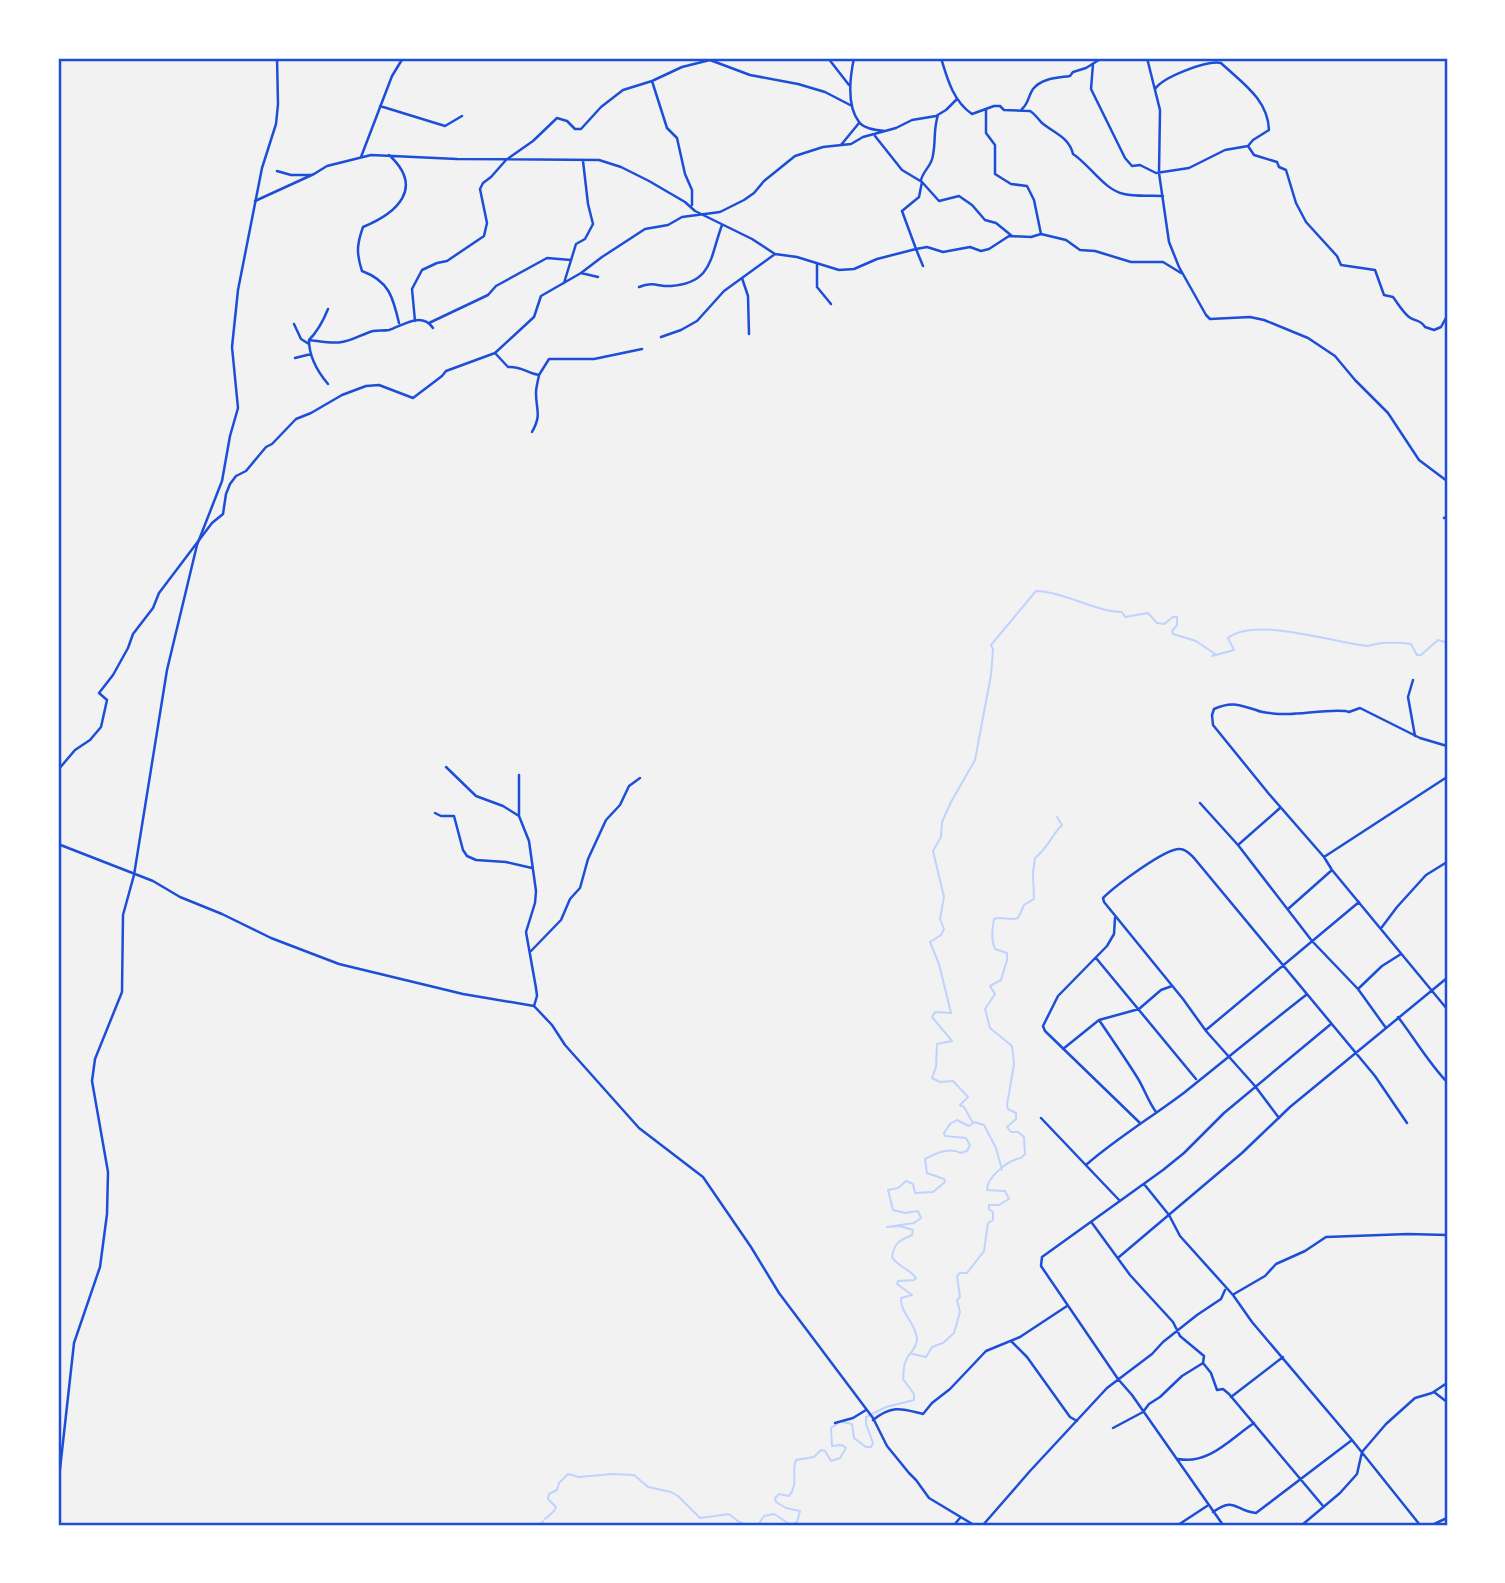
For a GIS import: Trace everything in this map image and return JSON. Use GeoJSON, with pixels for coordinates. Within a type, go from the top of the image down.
{"type":"FeatureCollection","features":[{"type":"Feature","properties":{"kind":"street"},"geometry":{"type":"LineString","coordinates":[[58,1487],[74,1343],[100,1267],[107,1214],[108,1172],[92,1081],[95,1059],[122,992],[123,915],[134,875],[167,670],[197,545],[222,481],[238,408],[232,347],[238,290],[255,201],[278,113],[277,58]]}},
{"type":"Feature","properties":{"kind":"street"},"geometry":{"type":"LineString","coordinates":[[360,158],[392,76],[403,58]]}},
{"type":"Feature","properties":{"kind":"street"},"geometry":{"type":"LineString","coordinates":[[693,63],[695,58]]}},
{"type":"Feature","properties":{"kind":"street"},"geometry":{"type":"LineString","coordinates":[[828,58],[849,85]]}},
{"type":"Feature","properties":{"kind":"street"},"geometry":{"type":"LineString","coordinates":[[854,58],[849,85],[852,106],[859,122],[870,128],[886,131]]}},
{"type":"Feature","properties":{"kind":"street"},"geometry":{"type":"LineString","coordinates":[[941,58],[957,99],[972,114],[993,106],[1034,113],[1040,121],[1056,130],[1071,146],[1073,154],[1084,160],[1093,173],[1109,187],[1123,194],[1163,196]]}},
{"type":"Feature","properties":{"kind":"street"},"geometry":{"type":"LineString","coordinates":[[1022,110],[1027,105],[1033,89],[1041,83],[1050,78],[1070,76],[1102,58]]}},
{"type":"Feature","properties":{"kind":"street"},"geometry":{"type":"LineString","coordinates":[[1147,58],[1160,110],[1159,173],[1171,250],[1201,308],[1210,319],[1250,317],[1264,320],[1308,338],[1335,356],[1354,380],[1388,412],[1419,460],[1447,481]]}},
{"type":"Feature","properties":{"kind":"street"},"geometry":{"type":"LineString","coordinates":[[415,321],[412,289],[422,270],[447,261],[484,236],[487,223],[480,189],[483,183],[506,160],[533,141],[557,118],[581,129],[601,107],[623,90],[708,59],[750,75],[825,92],[852,106]]}},
{"type":"Feature","properties":{"kind":"street"},"geometry":{"type":"LineString","coordinates":[[1093,64],[1091,89],[1125,158],[1132,166],[1140,165],[1159,173],[1189,168],[1224,150],[1248,146],[1253,139],[1269,130],[1268,119],[1252,91],[1221,64],[1205,64],[1170,78],[1158,84],[1155,89]]}},
{"type":"Feature","properties":{"kind":"street"},"geometry":{"type":"LineString","coordinates":[[652,81],[667,128],[677,138],[685,174],[692,190],[692,208]]}},
{"type":"Feature","properties":{"kind":"street"},"geometry":{"type":"LineString","coordinates":[[58,770],[75,750],[90,740],[102,727],[107,700],[99,693],[102,687],[113,675],[133,634],[153,608],[159,593],[212,523],[223,514],[230,484],[296,419],[366,386],[379,385],[413,398],[446,370],[495,353],[534,317],[541,296],[581,273],[645,229],[668,225],[682,216],[720,212],[754,193],[764,181],[795,156],[823,147],[850,144],[912,120],[938,115],[957,99]]}},
{"type":"Feature","properties":{"kind":"street"},"geometry":{"type":"LineString","coordinates":[[380,106],[445,126],[463,116]]}},
{"type":"Feature","properties":{"kind":"street"},"geometry":{"type":"LineString","coordinates":[[986,109],[986,133],[995,145],[995,174],[1011,184],[1027,186],[1034,200],[1041,234]]}},
{"type":"Feature","properties":{"kind":"street"},"geometry":{"type":"LineString","coordinates":[[923,266],[902,211],[919,197],[923,172],[931,164],[934,154],[933,134],[938,115]]}},
{"type":"Feature","properties":{"kind":"street"},"geometry":{"type":"LineString","coordinates":[[841,145],[859,122]]}},
{"type":"Feature","properties":{"kind":"street"},"geometry":{"type":"LineString","coordinates":[[874,135],[902,170],[922,181],[939,201],[959,196],[972,205],[985,220],[996,223],[1012,236]]}},
{"type":"Feature","properties":{"kind":"street"},"geometry":{"type":"LineString","coordinates":[[1248,146],[1254,155],[1277,162],[1279,167],[1286,170],[1296,203],[1306,222],[1337,256],[1341,265],[1375,270],[1384,295],[1394,297],[1401,310],[1410,318],[1422,322],[1425,327],[1434,330],[1441,327],[1447,316]]}},
{"type":"Feature","properties":{"kind":"street"},"geometry":{"type":"LineString","coordinates":[[255,201],[327,166],[371,155],[599,160],[649,181],[703,215],[752,239],[775,254],[797,257],[839,270],[854,269],[877,259],[916,249],[928,247],[943,252],[970,247],[981,251],[1012,236],[1031,237],[1041,234],[1066,240],[1080,250],[1095,251],[1131,262],[1163,262],[1184,275]]}},
{"type":"Feature","properties":{"kind":"street"},"geometry":{"type":"LineString","coordinates":[[389,155],[404,177],[405,194],[399,206],[390,214],[363,227],[357,240],[357,256],[362,271],[381,280],[388,289],[399,323]]}},
{"type":"Feature","properties":{"kind":"street"},"geometry":{"type":"LineString","coordinates":[[563,284],[576,244],[585,239],[593,224],[587,204],[583,161]]}},
{"type":"Feature","properties":{"kind":"street"},"geometry":{"type":"LineString","coordinates":[[277,171],[291,175],[314,174]]}},
{"type":"Feature","properties":{"kind":"street"},"geometry":{"type":"LineString","coordinates":[[639,287],[655,283],[671,286],[691,283],[699,278],[713,259],[715,241],[722,225]]}},
{"type":"Feature","properties":{"kind":"street"},"geometry":{"type":"LineString","coordinates":[[661,337],[697,321],[717,298],[775,254]]}},
{"type":"Feature","properties":{"kind":"street"},"geometry":{"type":"LineString","coordinates":[[294,324],[301,339],[309,342],[341,343],[375,330],[392,329],[399,323],[429,323],[488,295],[496,286],[547,258],[571,260]]}},
{"type":"Feature","properties":{"kind":"street"},"geometry":{"type":"LineString","coordinates":[[817,264],[817,287],[831,304]]}},
{"type":"Feature","properties":{"kind":"street"},"geometry":{"type":"LineString","coordinates":[[581,273],[598,276]]}},
{"type":"Feature","properties":{"kind":"street"},"geometry":{"type":"LineString","coordinates":[[741,278],[748,296],[749,334]]}},
{"type":"Feature","properties":{"kind":"street"},"geometry":{"type":"LineString","coordinates":[[328,309],[309,342],[310,354],[320,375],[328,384]]}},
{"type":"Feature","properties":{"kind":"street"},"geometry":{"type":"LineString","coordinates":[[429,323],[433,328]]}},
{"type":"Feature","properties":{"kind":"street"},"geometry":{"type":"LineString","coordinates":[[532,432],[538,421],[538,375],[549,359],[594,359],[642,349]]}},
{"type":"Feature","properties":{"kind":"street"},"geometry":{"type":"LineString","coordinates":[[495,353],[508,367],[521,367],[538,375]]}},
{"type":"Feature","properties":{"kind":"street"},"geometry":{"type":"LineString","coordinates":[[295,358],[310,354]]}},
{"type":"Feature","properties":{"kind":"street"},"geometry":{"type":"LineString","coordinates":[[1413,680],[1408,697],[1415,736]]}},
{"type":"Feature","properties":{"kind":"street"},"geometry":{"type":"LineString","coordinates":[[1447,746],[1415,736],[1360,708],[1349,712],[1342,709],[1286,715],[1227,703],[1214,709],[1212,715],[1213,725],[1447,1009]]}},
{"type":"Feature","properties":{"kind":"street"},"geometry":{"type":"LineString","coordinates":[[446,767],[476,796],[503,806],[519,816]]}},
{"type":"Feature","properties":{"kind":"street"},"geometry":{"type":"LineString","coordinates":[[519,775],[520,824],[528,841],[536,891],[536,902],[526,932],[537,996],[534,1006]]}},
{"type":"Feature","properties":{"kind":"street"},"geometry":{"type":"LineString","coordinates":[[1324,857],[1447,776]]}},
{"type":"Feature","properties":{"kind":"street"},"geometry":{"type":"LineString","coordinates":[[530,953],[561,920],[570,899],[580,888],[588,859],[606,820],[620,805],[626,789],[639,778]]}},
{"type":"Feature","properties":{"kind":"street"},"geometry":{"type":"LineString","coordinates":[[1200,803],[1238,845],[1312,941],[1358,989],[1386,1028]]}},
{"type":"Feature","properties":{"kind":"street"},"geometry":{"type":"LineString","coordinates":[[1238,845],[1280,807]]}},
{"type":"Feature","properties":{"kind":"street"},"geometry":{"type":"LineString","coordinates":[[435,813],[454,816],[467,856],[476,860],[506,862],[532,868]]}},
{"type":"Feature","properties":{"kind":"street"},"geometry":{"type":"LineString","coordinates":[[58,844],[153,881],[180,897],[271,938],[339,964],[463,994],[534,1006],[639,1128],[698,1173],[710,1186],[779,1293],[873,1419],[887,1446],[926,1495],[974,1525]]}},
{"type":"Feature","properties":{"kind":"street"},"geometry":{"type":"LineString","coordinates":[[1279,1118],[1104,902],[1103,898],[1108,892],[1169,852],[1186,850],[1392,1098],[1406,1123]]}},
{"type":"Feature","properties":{"kind":"street"},"geometry":{"type":"LineString","coordinates":[[1381,927],[1426,875],[1447,862]]}},
{"type":"Feature","properties":{"kind":"street"},"geometry":{"type":"LineString","coordinates":[[1288,909],[1332,870]]}},
{"type":"Feature","properties":{"kind":"street"},"geometry":{"type":"LineString","coordinates":[[1206,1031],[1359,902]]}},
{"type":"Feature","properties":{"kind":"street"},"geometry":{"type":"LineString","coordinates":[[1115,918],[1114,934],[1096,958],[1086,965],[1058,996],[1045,1020],[1045,1031],[1140,1124]]}},
{"type":"Feature","properties":{"kind":"street"},"geometry":{"type":"LineString","coordinates":[[1358,989],[1382,966],[1402,953]]}},
{"type":"Feature","properties":{"kind":"street"},"geometry":{"type":"LineString","coordinates":[[1096,958],[1197,1080]]}},
{"type":"Feature","properties":{"kind":"street"},"geometry":{"type":"LineString","coordinates":[[1119,1257],[1355,1053],[1447,978]]}},
{"type":"Feature","properties":{"kind":"street"},"geometry":{"type":"LineString","coordinates":[[1063,1049],[1099,1020],[1139,1009],[1161,990],[1172,986]]}},
{"type":"Feature","properties":{"kind":"street"},"geometry":{"type":"LineString","coordinates":[[1086,1165],[1216,1068],[1227,1056],[1306,995]]}},
{"type":"Feature","properties":{"kind":"street"},"geometry":{"type":"LineString","coordinates":[[1398,1017],[1447,1082]]}},
{"type":"Feature","properties":{"kind":"street"},"geometry":{"type":"LineString","coordinates":[[1099,1020],[1137,1076],[1156,1112]]}},
{"type":"Feature","properties":{"kind":"street"},"geometry":{"type":"LineString","coordinates":[[1223,1525],[1066,1306],[1040,1261],[1184,1153],[1224,1113],[1331,1024]]}},
{"type":"Feature","properties":{"kind":"street"},"geometry":{"type":"LineString","coordinates":[[1041,1118],[1120,1201]]}},
{"type":"Feature","properties":{"kind":"street"},"geometry":{"type":"LineString","coordinates":[[1144,1184],[1169,1215],[1180,1236],[1233,1295],[1362,1452],[1417,1525]]}},
{"type":"Feature","properties":{"kind":"street"},"geometry":{"type":"LineString","coordinates":[[1092,1223],[1141,1287],[1173,1322],[1177,1332],[1204,1356],[1203,1363]]}},
{"type":"Feature","properties":{"kind":"street"},"geometry":{"type":"LineString","coordinates":[[1233,1295],[1265,1276],[1276,1264],[1305,1251],[1326,1237],[1447,1235]]}},
{"type":"Feature","properties":{"kind":"street"},"geometry":{"type":"LineString","coordinates":[[984,1525],[1086,1409],[1118,1379],[1221,1299],[1226,1289]]}},
{"type":"Feature","properties":{"kind":"street"},"geometry":{"type":"LineString","coordinates":[[873,1419],[888,1410],[896,1409],[923,1414],[986,1351],[1012,1341],[1066,1306]]}},
{"type":"Feature","properties":{"kind":"street"},"geometry":{"type":"LineString","coordinates":[[1012,1341],[1027,1357],[1070,1417],[1077,1421]]}},
{"type":"Feature","properties":{"kind":"street"},"geometry":{"type":"LineString","coordinates":[[1231,1397],[1283,1357]]}},
{"type":"Feature","properties":{"kind":"street"},"geometry":{"type":"LineString","coordinates":[[1203,1363],[1212,1373],[1217,1390],[1223,1389],[1231,1397],[1322,1506]]}},
{"type":"Feature","properties":{"kind":"street"},"geometry":{"type":"LineString","coordinates":[[1113,1429],[1143,1412],[1182,1376],[1203,1363]]}},
{"type":"Feature","properties":{"kind":"street"},"geometry":{"type":"LineString","coordinates":[[1303,1525],[1340,1493],[1357,1474],[1362,1452],[1386,1424],[1415,1398],[1434,1392],[1447,1383]]}},
{"type":"Feature","properties":{"kind":"street"},"geometry":{"type":"LineString","coordinates":[[1434,1392],[1447,1402]]}},
{"type":"Feature","properties":{"kind":"street"},"geometry":{"type":"LineString","coordinates":[[835,1423],[867,1411]]}},
{"type":"Feature","properties":{"kind":"street"},"geometry":{"type":"LineString","coordinates":[[1178,1459],[1197,1461],[1209,1456],[1254,1423]]}},
{"type":"Feature","properties":{"kind":"street"},"geometry":{"type":"LineString","coordinates":[[1213,1512],[1224,1504],[1236,1504],[1244,1510],[1256,1513],[1352,1440]]}},
{"type":"Feature","properties":{"kind":"street"},"geometry":{"type":"LineString","coordinates":[[1178,1525],[1208,1505]]}},
{"type":"Feature","properties":{"kind":"street"},"geometry":{"type":"LineString","coordinates":[[1432,1525],[1447,1517]]}},
{"type":"Feature","properties":{"kind":"street"},"geometry":{"type":"LineString","coordinates":[[954,1525],[960,1518]]}},
{"type":"Feature","properties":{"kind":"street"},"geometry":{"type":"LineString","coordinates":[[1401,1525],[1417,1525]]}},
{"type":"Feature","properties":{"kind":"waterway"},"geometry":{"type":"LineString","coordinates":[[843,1422],[852,1424],[854,1438],[866,1447],[871,1447],[873,1443],[866,1417],[886,1407],[914,1400],[914,1394],[903,1379],[906,1360],[917,1339],[901,1303],[901,1298],[912,1295],[897,1284],[898,1281],[916,1278],[892,1257],[896,1245],[912,1235],[913,1230],[900,1226],[887,1227],[914,1223],[921,1218],[918,1211],[905,1213],[893,1210],[888,1190],[898,1188],[906,1181],[913,1184],[915,1193],[933,1192],[945,1182],[944,1179],[927,1173],[925,1159],[947,1151],[961,1153],[967,1151],[970,1145],[966,1138],[945,1136],[944,1133],[950,1124],[957,1120],[969,1126],[973,1123],[960,1105],[968,1097],[953,1081],[940,1082],[932,1078],[936,1067],[937,1044],[952,1041],[932,1017],[935,1012],[951,1013],[939,964],[930,942],[941,935],[944,929],[940,919],[944,897],[933,851],[941,837],[942,822],[951,802],[975,760],[991,675],[991,645],[1036,591],[1122,612],[1125,617],[1148,613],[1157,623],[1164,624],[1177,617],[1173,634],[1196,641],[1215,654],[1212,656],[1234,650],[1228,638],[1240,632],[1257,630],[1296,633],[1368,646],[1411,644],[1417,655],[1421,655],[1438,640],[1447,645]]}},
{"type":"Feature","properties":{"kind":"waterway"},"geometry":{"type":"LineString","coordinates":[[912,1354],[926,1357],[932,1347],[943,1343],[954,1333],[960,1312],[957,1276],[967,1273],[984,1251],[988,1223],[993,1220],[989,1205],[999,1205],[1009,1199],[1005,1191],[987,1190],[988,1185],[999,1170],[1025,1154],[1024,1137],[1018,1132],[1011,1132],[1007,1127],[1016,1119],[1016,1113],[1008,1109],[1007,1105],[1014,1064],[1012,1046],[990,1028],[985,1009],[995,994],[990,986],[1001,980],[1007,960],[1007,953],[995,949],[992,938],[994,919],[1018,918],[1024,905],[1034,899],[1035,858],[1062,825],[1057,817]]}},
{"type":"Feature","properties":{"kind":"waterway"},"geometry":{"type":"LineString","coordinates":[[974,1122],[984,1125],[996,1148],[1002,1170]]}},
{"type":"Feature","properties":{"kind":"waterway"},"geometry":{"type":"LineString","coordinates":[[758,1525],[764,1516],[774,1514],[791,1525],[797,1522],[800,1511],[786,1508],[776,1502],[775,1498],[779,1494],[789,1496],[792,1492],[796,1460],[814,1457],[821,1450],[825,1451],[831,1461],[840,1458],[846,1448],[842,1445],[832,1446],[831,1428],[837,1424]]}},
{"type":"Feature","properties":{"kind":"waterway"},"geometry":{"type":"LineString","coordinates":[[545,1519],[556,1507],[548,1499],[549,1494],[557,1490],[559,1483],[568,1474],[579,1477],[613,1474],[634,1475],[648,1487],[671,1492],[700,1518],[729,1514],[748,1525]]}},
{"type":"Feature","properties":{"kind":"waterway"},"geometry":{"type":"LineString","coordinates":[[540,1525],[543,1521]]}}]}
